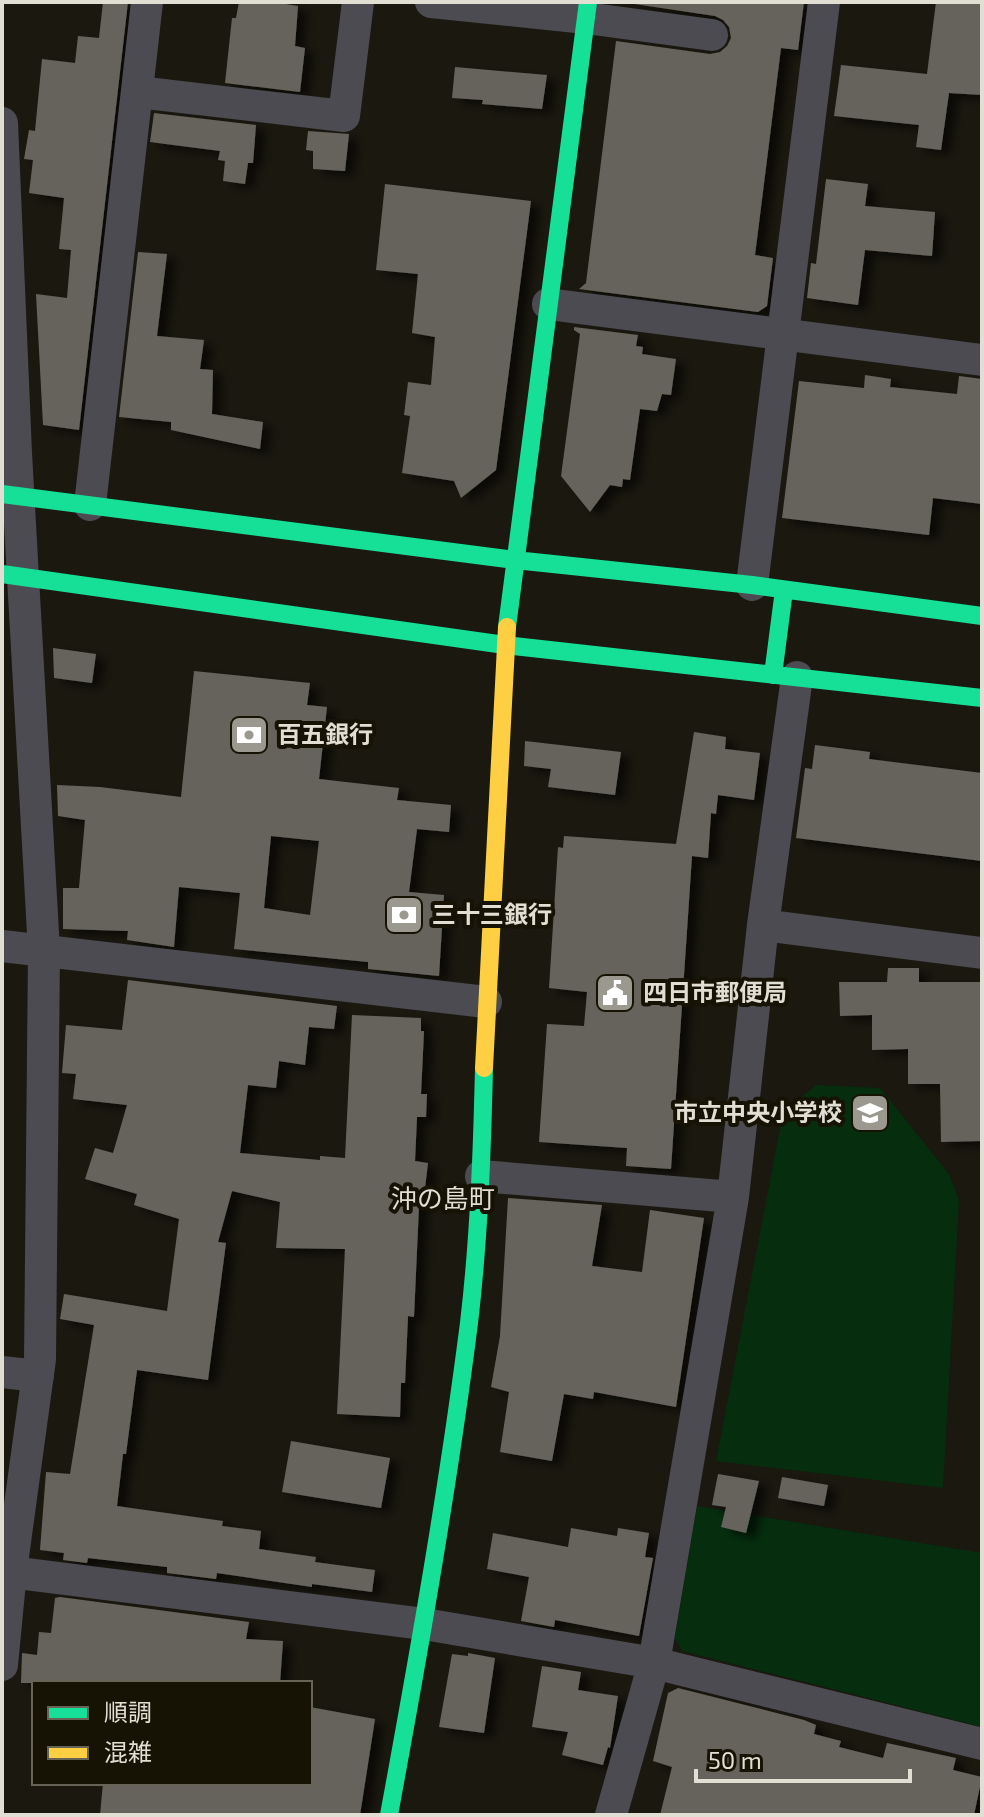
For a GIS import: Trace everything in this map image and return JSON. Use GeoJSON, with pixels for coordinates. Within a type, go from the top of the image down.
{"type":"FeatureCollection","features":[{"type":"Feature","properties":{"kind":"street"},"geometry":{"type":"LineString","coordinates":[[90,505],[147,2]]}},
{"type":"Feature","properties":{"kind":"street"},"geometry":{"type":"LineString","coordinates":[[138,92],[344,116],[358,2]]}},
{"type":"Feature","properties":{"kind":"street"},"geometry":{"type":"LineString","coordinates":[[431,2],[587,10],[712,35]]}},
{"type":"Feature","properties":{"kind":"street"},"geometry":{"type":"LineString","coordinates":[[752,585],[824,2]]}},
{"type":"Feature","properties":{"kind":"street"},"geometry":{"type":"LineString","coordinates":[[389,1815],[424,1624],[469,1321],[481,1176],[486,1002],[505,645],[587,10]]}},
{"type":"Feature","properties":{"kind":"street"},"geometry":{"type":"LineString","coordinates":[[2,123],[13,575],[44,951],[38,1376],[6,1571],[2,1665]]}},
{"type":"Feature","properties":{"kind":"street"},"geometry":{"type":"LineString","coordinates":[[548,304],[982,360]]}},
{"type":"Feature","properties":{"kind":"street"},"geometry":{"type":"LineString","coordinates":[[11,495],[982,616]]}},
{"type":"Feature","properties":{"kind":"street"},"geometry":{"type":"LineString","coordinates":[[13,575],[505,645],[982,698]]}},
{"type":"Feature","properties":{"kind":"street"},"geometry":{"type":"LineString","coordinates":[[611,1815],[654,1663],[733,1197],[763,925],[785,676],[784,590]]}},
{"type":"Feature","properties":{"kind":"street"},"geometry":{"type":"LineString","coordinates":[[763,925],[982,953]]}},
{"type":"Feature","properties":{"kind":"street"},"geometry":{"type":"LineString","coordinates":[[2,946],[486,1002]]}},
{"type":"Feature","properties":{"kind":"street"},"geometry":{"type":"LineString","coordinates":[[481,1176],[733,1197]]}},
{"type":"Feature","properties":{"kind":"street"},"geometry":{"type":"LineString","coordinates":[[2,1372],[38,1376]]}},
{"type":"Feature","properties":{"kind":"street"},"geometry":{"type":"LineString","coordinates":[[6,1571],[424,1624],[654,1663],[982,1744]]}},
{"type":"Feature","properties":{"kind":"green space"},"geometry":{"type":"Polygon","coordinates":[[[816,1085],[880,1088],[949,1174],[959,1200],[943,1488],[716,1461],[783,1113],[816,1085]]]}},
{"type":"Feature","properties":{"kind":"green space"},"geometry":{"type":"Polygon","coordinates":[[[697,1506],[982,1553],[982,1727],[682,1651],[675,1638],[697,1506]]]}},
{"type":"Feature","properties":{"kind":"building"},"geometry":{"type":"Polygon","coordinates":[[[103,2],[128,2],[79,430],[43,425],[36,294],[67,298],[71,250],[59,249],[64,198],[29,193],[33,160],[24,159],[29,130],[35,131],[42,59],[75,63],[78,36],[99,38],[103,2]]]}},
{"type":"Feature","properties":{"kind":"building"},"geometry":{"type":"Polygon","coordinates":[[[239,2],[298,6],[295,46],[305,48],[300,92],[225,83],[232,18],[236,18],[239,2]]]}},
{"type":"Feature","properties":{"kind":"building"},"geometry":{"type":"Polygon","coordinates":[[[621,2],[804,2],[798,50],[781,48],[755,255],[773,258],[767,306],[758,312],[579,289],[586,283],[616,41],[710,54],[720,52],[731,38],[729,27],[715,16],[621,2]]]}},
{"type":"Feature","properties":{"kind":"building"},"geometry":{"type":"Polygon","coordinates":[[[936,2],[982,2],[982,95],[949,93],[941,150],[916,147],[919,125],[834,116],[841,65],[927,74],[936,2]]]}},
{"type":"Feature","properties":{"kind":"building"},"geometry":{"type":"Polygon","coordinates":[[[455,67],[547,75],[542,109],[452,98],[455,67]]]}},
{"type":"Feature","properties":{"kind":"building"},"geometry":{"type":"Polygon","coordinates":[[[154,113],[256,125],[253,163],[248,163],[245,184],[223,181],[225,161],[218,160],[220,151],[150,142],[154,113]]]}},
{"type":"Feature","properties":{"kind":"building"},"geometry":{"type":"Polygon","coordinates":[[[308,131],[349,134],[345,171],[313,169],[313,151],[306,150],[308,131]]]}},
{"type":"Feature","properties":{"kind":"building"},"geometry":{"type":"Polygon","coordinates":[[[826,179],[868,184],[865,206],[935,212],[932,256],[865,250],[858,305],[807,298],[811,263],[816,264],[826,179]]]}},
{"type":"Feature","properties":{"kind":"building"},"geometry":{"type":"Polygon","coordinates":[[[385,184],[531,201],[496,470],[461,498],[454,481],[402,473],[410,416],[404,415],[408,382],[431,385],[435,337],[412,333],[418,274],[376,270],[385,184]]]}},
{"type":"Feature","properties":{"kind":"building"},"geometry":{"type":"Polygon","coordinates":[[[138,252],[167,254],[157,336],[204,340],[200,369],[213,370],[212,414],[263,422],[260,449],[171,430],[171,422],[119,417],[138,252]]]}},
{"type":"Feature","properties":{"kind":"building"},"geometry":{"type":"Polygon","coordinates":[[[574,327],[638,335],[636,346],[643,347],[642,354],[676,359],[671,395],[662,394],[657,411],[640,409],[630,480],[623,479],[622,487],[610,485],[590,512],[561,476],[580,334],[574,327]]]}},
{"type":"Feature","properties":{"kind":"building"},"geometry":{"type":"Polygon","coordinates":[[[865,375],[891,379],[890,387],[957,394],[959,376],[982,379],[982,504],[933,498],[929,535],[782,518],[799,381],[864,388],[865,375]]]}},
{"type":"Feature","properties":{"kind":"building"},"geometry":{"type":"Polygon","coordinates":[[[53,648],[96,654],[92,683],[54,678],[53,648]]]}},
{"type":"Feature","properties":{"kind":"building"},"geometry":{"type":"Polygon","coordinates":[[[194,671],[310,683],[307,705],[327,707],[319,779],[399,788],[397,800],[451,805],[449,832],[417,829],[409,892],[444,895],[439,976],[368,969],[368,962],[234,949],[240,893],[179,887],[174,947],[127,940],[128,931],[63,929],[63,888],[79,888],[85,820],[58,816],[57,785],[181,797],[194,671]],[[271,836],[264,908],[310,915],[319,841],[271,836]]]}},
{"type":"Feature","properties":{"kind":"building","name":"四日市郵便局"},"geometry":{"type":"Polygon","coordinates":[[[694,732],[726,737],[725,749],[760,753],[754,800],[718,795],[716,814],[711,813],[708,858],[692,856],[671,1169],[626,1166],[627,1148],[539,1142],[547,1024],[584,1026],[587,992],[549,988],[558,847],[563,848],[564,836],[676,844],[694,732]]]}},
{"type":"Feature","properties":{"kind":"building"},"geometry":{"type":"Polygon","coordinates":[[[525,741],[621,752],[615,795],[548,787],[551,769],[524,766],[525,741]]]}},
{"type":"Feature","properties":{"kind":"building"},"geometry":{"type":"Polygon","coordinates":[[[815,745],[870,752],[869,759],[982,773],[982,861],[796,838],[805,768],[812,769],[815,745]]]}},
{"type":"Feature","properties":{"kind":"building"},"geometry":{"type":"Polygon","coordinates":[[[888,968],[919,968],[919,982],[982,982],[982,1141],[941,1142],[940,1084],[908,1084],[908,1049],[872,1050],[872,1015],[840,1016],[839,982],[887,982],[888,968]]]}},
{"type":"Feature","properties":{"kind":"building"},"geometry":{"type":"Polygon","coordinates":[[[128,980],[337,1006],[334,1029],[309,1027],[305,1065],[279,1061],[276,1088],[248,1085],[240,1153],[320,1160],[320,1156],[345,1158],[352,1015],[421,1018],[421,1031],[424,1031],[421,1094],[427,1094],[426,1117],[417,1117],[415,1161],[428,1163],[419,1206],[414,1317],[408,1316],[400,1417],[337,1414],[345,1249],[276,1248],[280,1202],[232,1191],[218,1242],[226,1243],[208,1380],[137,1370],[117,1506],[223,1521],[222,1526],[261,1531],[259,1549],[316,1557],[315,1562],[375,1570],[372,1592],[217,1573],[216,1579],[167,1573],[167,1567],[88,1558],[87,1563],[63,1560],[64,1553],[40,1550],[46,1472],[70,1474],[94,1325],[60,1319],[64,1294],[167,1311],[179,1219],[134,1205],[137,1194],[85,1179],[95,1148],[113,1153],[127,1105],[73,1099],[76,1074],[62,1073],[66,1025],[122,1030],[128,980]]]}},
{"type":"Feature","properties":{"kind":"building"},"geometry":{"type":"Polygon","coordinates":[[[508,1198],[602,1205],[592,1266],[642,1272],[650,1210],[704,1218],[676,1407],[594,1392],[593,1399],[564,1394],[552,1461],[500,1452],[509,1392],[491,1387],[500,1336],[508,1198]]]}},
{"type":"Feature","properties":{"kind":"building"},"geometry":{"type":"Polygon","coordinates":[[[291,1441],[390,1458],[381,1508],[282,1492],[291,1441]]]}},
{"type":"Feature","properties":{"kind":"building"},"geometry":{"type":"Polygon","coordinates":[[[718,1474],[759,1481],[746,1533],[721,1527],[726,1507],[712,1505],[718,1474]]]}},
{"type":"Feature","properties":{"kind":"building"},"geometry":{"type":"Polygon","coordinates":[[[782,1477],[828,1485],[824,1506],[778,1498],[782,1477]]]}},
{"type":"Feature","properties":{"kind":"building"},"geometry":{"type":"Polygon","coordinates":[[[571,1528],[617,1536],[618,1528],[649,1533],[645,1557],[653,1558],[639,1636],[555,1620],[554,1627],[521,1621],[529,1577],[487,1569],[493,1533],[568,1547],[571,1528]]]}},
{"type":"Feature","properties":{"kind":"building"},"geometry":{"type":"Polygon","coordinates":[[[55,1598],[249,1622],[246,1639],[283,1641],[280,1681],[21,1683],[22,1653],[37,1655],[39,1632],[51,1633],[55,1598]]]}},
{"type":"Feature","properties":{"kind":"building"},"geometry":{"type":"Polygon","coordinates":[[[468,1653],[495,1658],[484,1733],[439,1727],[452,1654],[468,1656],[468,1653]]]}},
{"type":"Feature","properties":{"kind":"building"},"geometry":{"type":"Polygon","coordinates":[[[542,1666],[581,1672],[578,1690],[618,1696],[610,1748],[603,1765],[562,1755],[568,1732],[532,1727],[542,1666]]]}},
{"type":"Feature","properties":{"kind":"building"},"geometry":{"type":"Polygon","coordinates":[[[678,1688],[804,1720],[816,1725],[814,1734],[841,1741],[839,1747],[883,1758],[887,1743],[956,1758],[953,1770],[982,1777],[974,1815],[660,1815],[672,1767],[653,1761],[668,1693],[678,1688]]]}},
{"type":"Feature","properties":{"kind":"building"},"geometry":{"type":"Polygon","coordinates":[[[312,1707],[375,1719],[360,1815],[100,1815],[103,1785],[312,1785],[312,1707]]]}},
{"type":"Feature","properties":{"kind":"traffic: fast"},"geometry":{"type":"LineString","coordinates":[[507,627],[588,2]]}},
{"type":"Feature","properties":{"kind":"traffic: fast"},"geometry":{"type":"LineString","coordinates":[[2,494],[982,616]]}},
{"type":"Feature","properties":{"kind":"traffic: fast"},"geometry":{"type":"LineString","coordinates":[[2,574],[505,645],[982,698]]}},
{"type":"Feature","properties":{"kind":"traffic: fast"},"geometry":{"type":"LineString","coordinates":[[773,675],[784,590]]}},
{"type":"Feature","properties":{"kind":"traffic: fast"},"geometry":{"type":"LineString","coordinates":[[389,1815],[432,1570],[469,1323],[480,1196],[484,1068]]}},
{"type":"Feature","properties":{"kind":"traffic: slow"},"geometry":{"type":"LineString","coordinates":[[484,1068],[507,627]]}},
{"type":"Feature","properties":{"kind":"place","name":"百五銀行"},"geometry":{"type":"Point","coordinates":[249,735]}},
{"type":"Feature","properties":{"kind":"place","name":"三十三銀行"},"geometry":{"type":"Point","coordinates":[404,915]}},
{"type":"Feature","properties":{"kind":"place","name":"四日市郵便局"},"geometry":{"type":"Point","coordinates":[615,993]}},
{"type":"Feature","properties":{"kind":"place","name":"市立中央小学校"},"geometry":{"type":"Point","coordinates":[870,1113]}},
{"type":"Feature","properties":{"kind":"district","name":"沖の島町"},"geometry":{"type":"Point","coordinates":[443,1199]}}]}
